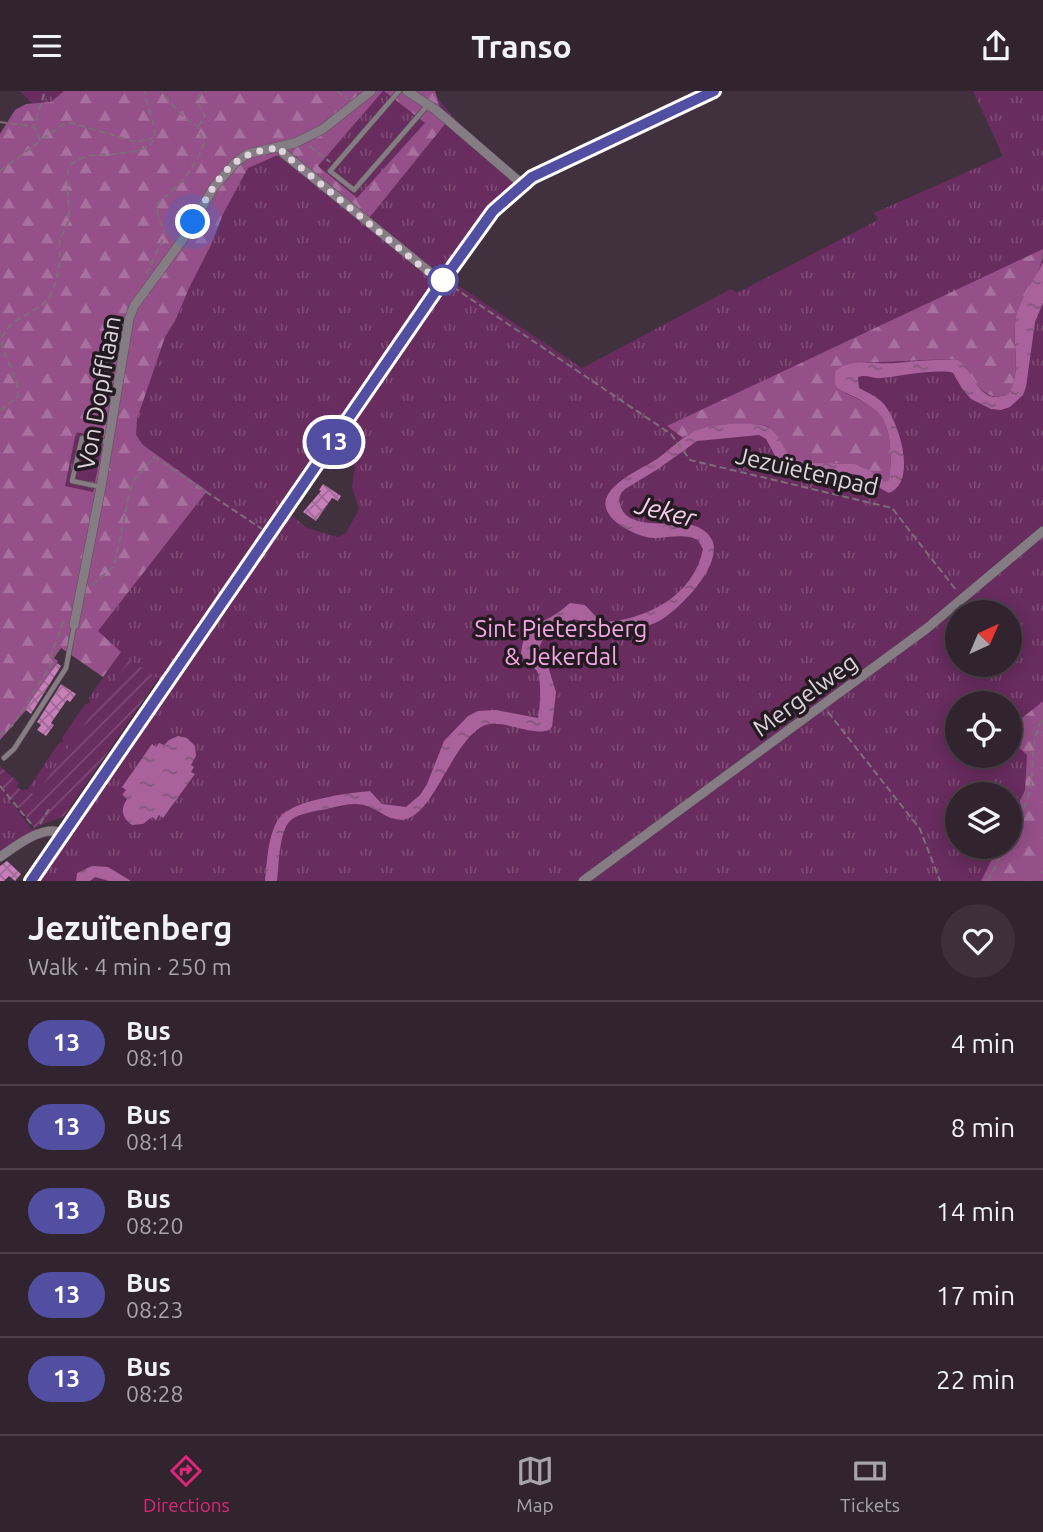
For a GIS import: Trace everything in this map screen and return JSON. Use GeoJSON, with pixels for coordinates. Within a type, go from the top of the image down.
{"type":"FeatureCollection","features":[{"type":"Feature","properties":{"kind":"main road"},"geometry":{"type":"LineString","coordinates":[[32,881],[483,223],[504,199],[522,184],[555,164],[714,91]]}},
{"type":"Feature","properties":{"kind":"street","name":"Von Dopfflaan"},"geometry":{"type":"LineString","coordinates":[[75,625],[129,319],[134,306],[183,239],[214,187],[234,163],[247,153],[281,148],[323,129],[371,91]]}},
{"type":"Feature","properties":{"kind":"street"},"geometry":{"type":"LineString","coordinates":[[407,91],[429,104],[522,184]]}},
{"type":"Feature","properties":{"kind":"street"},"geometry":{"type":"LineString","coordinates":[[281,148],[283,153],[442,282]]}},
{"type":"Feature","properties":{"kind":"street","name":"Mergelweg"},"geometry":{"type":"LineString","coordinates":[[583,881],[963,599],[1043,530]]}},
{"type":"Feature","properties":{"kind":"street"},"geometry":{"type":"LineString","coordinates":[[0,857],[40,834],[56,831],[64,835]]}},
{"type":"Feature","properties":{"kind":"lane"},"geometry":{"type":"LineString","coordinates":[[399,91],[330,171],[354,190],[429,104]]}},
{"type":"Feature","properties":{"kind":"lane"},"geometry":{"type":"LineString","coordinates":[[101,487],[72,481],[82,438],[109,442]]}},
{"type":"Feature","properties":{"kind":"lane"},"geometry":{"type":"LineString","coordinates":[[4,758],[14,749],[66,668],[75,625]]}},
{"type":"Feature","properties":{"kind":"path"},"geometry":{"type":"LineString","coordinates":[[40,141],[34,127],[45,91]]}},
{"type":"Feature","properties":{"kind":"path"},"geometry":{"type":"LineString","coordinates":[[0,411],[18,396],[18,386],[2,339],[13,324],[44,304],[51,295],[55,282],[60,259],[59,243],[68,225],[69,166],[87,156],[144,149],[152,143],[154,138],[145,91]]}},
{"type":"Feature","properties":{"kind":"path"},"geometry":{"type":"LineString","coordinates":[[152,279],[145,274],[165,235],[157,212],[159,203],[183,181],[204,143],[198,127],[186,119],[162,91]]}},
{"type":"Feature","properties":{"kind":"path"},"geometry":{"type":"LineString","coordinates":[[198,127],[205,116],[197,102],[200,95],[207,91]]}},
{"type":"Feature","properties":{"kind":"path"},"geometry":{"type":"LineString","coordinates":[[337,91],[354,105]]}},
{"type":"Feature","properties":{"kind":"path"},"geometry":{"type":"LineString","coordinates":[[0,122],[34,127]]}},
{"type":"Feature","properties":{"kind":"path"},"geometry":{"type":"LineString","coordinates":[[0,129],[6,123]]}},
{"type":"Feature","properties":{"kind":"path"},"geometry":{"type":"LineString","coordinates":[[0,171],[57,127],[72,123],[136,142],[154,138]]}},
{"type":"Feature","properties":{"kind":"path"},"geometry":{"type":"LineString","coordinates":[[315,148],[325,157]]}},
{"type":"Feature","properties":{"kind":"path","name":"Jezuïetenpad"},"geometry":{"type":"LineString","coordinates":[[442,282],[671,434],[690,460],[892,507],[963,599]]}},
{"type":"Feature","properties":{"kind":"path"},"geometry":{"type":"LineString","coordinates":[[81,588],[90,587],[114,566],[132,482],[154,457],[271,534]]}},
{"type":"Feature","properties":{"kind":"path"},"geometry":{"type":"LineString","coordinates":[[0,735],[12,726],[50,667],[50,658],[63,622],[75,625]]}},
{"type":"Feature","properties":{"kind":"path"},"geometry":{"type":"LineString","coordinates":[[823,705],[920,829],[940,881]]}},
{"type":"Feature","properties":{"kind":"path"},"geometry":{"type":"LineString","coordinates":[[1022,812],[1031,786],[1033,744],[1043,719]]}},
{"type":"Feature","properties":{"kind":"path"},"geometry":{"type":"LineString","coordinates":[[0,786],[40,834]]}},
{"type":"Feature","properties":{"kind":"path"},"geometry":{"type":"LineString","coordinates":[[40,834],[40,821],[50,807]]}},
{"type":"Feature","properties":{"kind":"path"},"geometry":{"type":"LineString","coordinates":[[988,881],[999,859]]}},
{"type":"Feature","properties":{"kind":"green space","name":"Sint Pietersberg & Jekerdal"},"geometry":{"type":"Polygon","coordinates":[[[20,91],[432,91],[454,118],[520,177],[450,280],[582,368],[731,289],[737,293],[878,220],[874,213],[1003,156],[973,91],[1043,91],[1043,881],[39,881],[74,827],[64,817],[161,681],[130,660],[35,796],[28,789],[58,744],[63,742],[62,738],[85,704],[90,703],[89,698],[120,653],[60,644],[18,712],[0,134],[15,110],[32,103],[20,91]],[[335,450],[291,515],[307,528],[338,537],[346,533],[359,509],[352,487],[355,466],[335,450]]]}},
{"type":"Feature","properties":{"kind":"green space"},"geometry":{"type":"Polygon","coordinates":[[[64,91],[383,91],[318,166],[357,198],[425,123],[384,91],[435,91],[445,124],[365,223],[280,154],[248,168],[223,214],[211,245],[165,337],[137,419],[136,435],[143,445],[207,491],[98,631],[121,652],[103,677],[61,648],[54,658],[58,661],[26,710],[0,740],[0,134],[15,110],[26,104],[51,102],[64,91]],[[76,432],[65,486],[93,492],[104,438],[76,432]]]}},
{"type":"Feature","properties":{"kind":"green space"},"geometry":{"type":"Polygon","coordinates":[[[1043,249],[1037,274],[1017,314],[1014,334],[1015,375],[1008,394],[999,397],[985,392],[958,360],[864,362],[838,389],[872,407],[886,425],[891,463],[889,480],[885,483],[869,470],[855,464],[796,462],[773,430],[762,425],[725,426],[683,438],[667,426],[1043,249]]]}},
{"type":"Feature","properties":{"kind":"green space"},"geometry":{"type":"Polygon","coordinates":[[[130,659],[158,679],[64,816],[34,828],[0,784],[0,766],[19,783],[17,786],[21,790],[28,789],[35,796],[130,659]]]}},
{"type":"Feature","properties":{"kind":"green space"},"geometry":{"type":"Polygon","coordinates":[[[1043,701],[1043,881],[981,881],[992,859],[1022,859],[1022,797],[1025,790],[1027,755],[1022,750],[1022,718],[1043,701]]]}},
{"type":"Feature","properties":{"kind":"green space"},"geometry":{"type":"Polygon","coordinates":[[[0,785],[31,829],[38,831],[0,854],[0,785]]]}},
{"type":"Feature","properties":{"kind":"water"},"geometry":{"type":"Polygon","coordinates":[[[1043,262],[1043,303],[1035,322],[1026,387],[1023,395],[1010,407],[991,409],[971,399],[950,372],[924,372],[881,378],[858,377],[859,388],[883,403],[900,436],[903,477],[898,487],[889,493],[854,474],[790,471],[779,463],[766,439],[759,435],[697,441],[625,489],[619,499],[624,512],[631,518],[651,523],[692,525],[704,530],[712,540],[714,550],[711,562],[705,575],[685,599],[655,623],[627,631],[598,635],[590,633],[582,621],[574,619],[545,634],[539,648],[556,692],[552,727],[549,730],[533,731],[497,724],[481,727],[461,747],[427,802],[409,818],[397,819],[370,807],[354,804],[308,813],[291,820],[284,831],[280,848],[277,881],[265,881],[273,831],[280,817],[287,811],[322,798],[370,791],[382,804],[406,807],[420,795],[427,784],[444,741],[468,716],[478,711],[496,710],[538,718],[539,675],[521,655],[526,634],[533,627],[570,603],[585,605],[601,622],[634,617],[665,603],[689,580],[698,566],[703,549],[698,540],[682,536],[650,538],[620,525],[607,511],[606,502],[609,492],[617,484],[695,431],[707,427],[742,424],[770,428],[796,462],[855,464],[885,482],[889,480],[891,453],[886,425],[872,407],[838,389],[835,384],[835,371],[857,363],[958,360],[984,392],[998,397],[1008,394],[1015,377],[1016,317],[1043,262]]]}},
{"type":"Feature","properties":{"kind":"water"},"geometry":{"type":"Polygon","coordinates":[[[178,736],[187,738],[195,746],[196,756],[191,772],[195,774],[163,818],[159,815],[156,820],[152,817],[143,824],[132,825],[123,813],[127,799],[122,795],[126,790],[122,787],[152,744],[156,747],[159,743],[164,745],[178,736]]]}},
{"type":"Feature","properties":{"kind":"water"},"geometry":{"type":"Polygon","coordinates":[[[92,866],[108,867],[131,881],[109,881],[95,877],[90,881],[76,881],[77,873],[92,866]]]}},
{"type":"Feature","properties":{"kind":"building"},"geometry":{"type":"Polygon","coordinates":[[[323,484],[341,496],[338,501],[332,498],[316,521],[303,512],[321,491],[319,490],[323,484]]]}},
{"type":"Feature","properties":{"kind":"building"},"geometry":{"type":"Polygon","coordinates":[[[57,663],[61,666],[31,714],[26,710],[28,705],[57,663]]]}},
{"type":"Feature","properties":{"kind":"building"},"geometry":{"type":"Polygon","coordinates":[[[61,684],[76,694],[70,702],[67,700],[51,723],[54,725],[46,736],[37,730],[41,725],[37,722],[61,684]]]}},
{"type":"Feature","properties":{"kind":"building"},"geometry":{"type":"Polygon","coordinates":[[[7,861],[21,874],[15,881],[9,876],[0,881],[0,866],[7,861]]]}},
{"type":"Feature","properties":{"kind":"bus line","name":"13"},"geometry":{"type":"LineString","coordinates":[[31,881],[478,229],[493,211],[513,191],[540,172],[714,91]]}},
{"type":"Feature","properties":{"kind":"route"},"geometry":{"type":"LineString","coordinates":[[193,222],[214,187],[234,163],[247,153],[281,148],[283,153],[428,272],[442,282],[443,280]]}},
{"type":"Feature","properties":{"kind":"water label","name":"Jeker"},"geometry":{"type":"Point","coordinates":[666,511]}}]}
